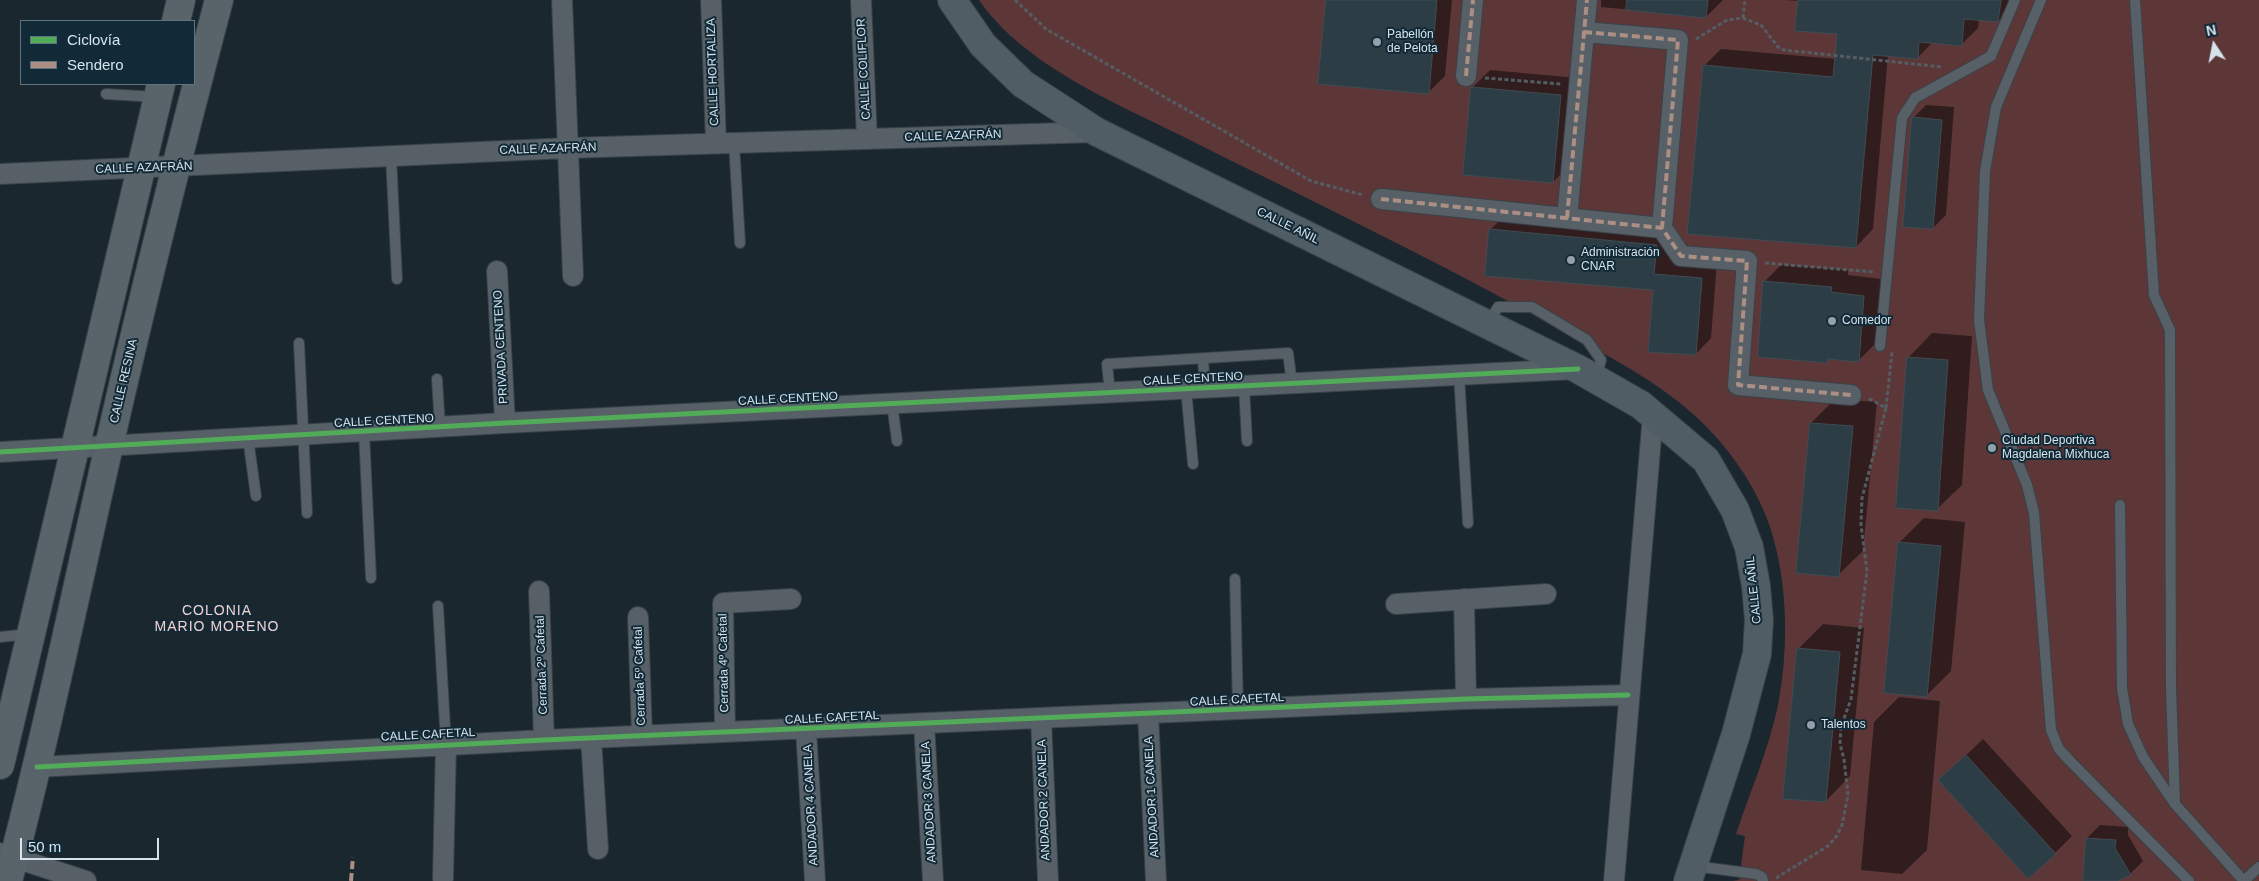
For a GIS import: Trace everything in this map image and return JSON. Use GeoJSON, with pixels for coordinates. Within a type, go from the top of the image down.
{"type":"FeatureCollection","features":[{"type":"Feature","properties":{"kind":"main road","name":"CALLE AÑIL"},"geometry":{"type":"LineString","coordinates":[[952,0],[983,45],[1023,84],[1096,132],[1587,374],[1653,414],[1706,460],[1735,510],[1749,547],[1756,586],[1759,620],[1757,654],[1736,734],[1690,874]]}},
{"type":"Feature","properties":{"kind":"street"},"geometry":{"type":"LineString","coordinates":[[176,20],[182,0]]}},
{"type":"Feature","properties":{"kind":"street","name":"CALLE RESINA"},"geometry":{"type":"LineString","coordinates":[[7,864],[37,767],[109,447],[175,167],[219,0]]}},
{"type":"Feature","properties":{"kind":"street"},"geometry":{"type":"LineString","coordinates":[[562,0],[573,276]]}},
{"type":"Feature","properties":{"kind":"street","name":"CALLE HORTALIZA"},"geometry":{"type":"LineString","coordinates":[[711,0],[725,143]]}},
{"type":"Feature","properties":{"kind":"street","name":"CALLE COLIFLOR"},"geometry":{"type":"LineString","coordinates":[[861,0],[867,139]]}},
{"type":"Feature","properties":{"kind":"street"},"geometry":{"type":"LineString","coordinates":[[1466,76],[1473,0]]}},
{"type":"Feature","properties":{"kind":"street"},"geometry":{"type":"LineString","coordinates":[[1567,218],[1587,0]]}},
{"type":"Feature","properties":{"kind":"street"},"geometry":{"type":"LineString","coordinates":[[1584,32],[1678,40],[1662,228],[1681,256],[1747,261],[1738,384],[1851,395]]}},
{"type":"Feature","properties":{"kind":"street"},"geometry":{"type":"LineString","coordinates":[[0,765],[11,699],[30,634],[160,90]]}},
{"type":"Feature","properties":{"kind":"street","name":"CALLE AZAFRÁN"},"geometry":{"type":"LineString","coordinates":[[0,174],[568,148],[1096,132]]}},
{"type":"Feature","properties":{"kind":"street"},"geometry":{"type":"LineString","coordinates":[[1381,199],[1662,228]]}},
{"type":"Feature","properties":{"kind":"street","name":"PRIVADA CENTENO"},"geometry":{"type":"LineString","coordinates":[[497,271],[505,423]]}},
{"type":"Feature","properties":{"kind":"street","name":"CALLE CENTENO"},"geometry":{"type":"LineString","coordinates":[[0,452],[505,423],[1459,375],[1587,374]]}},
{"type":"Feature","properties":{"kind":"street"},"geometry":{"type":"LineString","coordinates":[[1614,881],[1628,695],[1653,414]]}},
{"type":"Feature","properties":{"kind":"street","name":"Cerrada 2º Cafetal"},"geometry":{"type":"LineString","coordinates":[[539,591],[544,740]]}},
{"type":"Feature","properties":{"kind":"street"},"geometry":{"type":"LineString","coordinates":[[1396,604],[1546,594]]}},
{"type":"Feature","properties":{"kind":"street","name":"Cerrada 4º Cafetal"},"geometry":{"type":"LineString","coordinates":[[726,732],[723,603],[791,599]]}},
{"type":"Feature","properties":{"kind":"street"},"geometry":{"type":"LineString","coordinates":[[1464,599],[1466,700]]}},
{"type":"Feature","properties":{"kind":"street","name":"Cerrada 5º Cafetal"},"geometry":{"type":"LineString","coordinates":[[638,617],[642,736]]}},
{"type":"Feature","properties":{"kind":"street","name":"CALLE CAFETAL"},"geometry":{"type":"LineString","coordinates":[[37,767],[446,744],[1466,700],[1628,695]]}},
{"type":"Feature","properties":{"kind":"street","name":"ANDADOR 1 CANELA"},"geometry":{"type":"LineString","coordinates":[[1148,714],[1156,881]]}},
{"type":"Feature","properties":{"kind":"street","name":"ANDADOR 2 CANELA"},"geometry":{"type":"LineString","coordinates":[[1041,718],[1048,881]]}},
{"type":"Feature","properties":{"kind":"street","name":"ANDADOR 3 CANELA"},"geometry":{"type":"LineString","coordinates":[[924,723],[933,881]]}},
{"type":"Feature","properties":{"kind":"street","name":"ANDADOR 4 CANELA"},"geometry":{"type":"LineString","coordinates":[[806,729],[815,881]]}},
{"type":"Feature","properties":{"kind":"street"},"geometry":{"type":"LineString","coordinates":[[591,738],[598,849]]}},
{"type":"Feature","properties":{"kind":"street"},"geometry":{"type":"LineString","coordinates":[[443,878],[446,744]]}},
{"type":"Feature","properties":{"kind":"street"},"geometry":{"type":"LineString","coordinates":[[7,864],[86,881]]}},
{"type":"Feature","properties":{"kind":"lane"},"geometry":{"type":"LineString","coordinates":[[1880,346],[1902,118],[1914,98],[1991,56],[2015,0]]}},
{"type":"Feature","properties":{"kind":"lane"},"geometry":{"type":"LineString","coordinates":[[2041,0],[1996,107],[1985,171],[1979,320],[1982,357],[1988,390],[2027,485],[2034,513],[2051,730],[2055,741],[2071,762],[2189,881]]}},
{"type":"Feature","properties":{"kind":"lane"},"geometry":{"type":"LineString","coordinates":[[2135,0],[2154,295],[2170,330],[2171,688],[2175,804]]}},
{"type":"Feature","properties":{"kind":"lane"},"geometry":{"type":"LineString","coordinates":[[106,94],[160,90]]}},
{"type":"Feature","properties":{"kind":"lane"},"geometry":{"type":"LineString","coordinates":[[725,143],[740,243]]}},
{"type":"Feature","properties":{"kind":"lane"},"geometry":{"type":"LineString","coordinates":[[391,156],[397,279]]}},
{"type":"Feature","properties":{"kind":"lane"},"geometry":{"type":"LineString","coordinates":[[1488,325],[1498,307],[1532,307],[1587,340],[1601,360],[1587,374]]}},
{"type":"Feature","properties":{"kind":"lane"},"geometry":{"type":"LineString","coordinates":[[299,343],[306,513]]}},
{"type":"Feature","properties":{"kind":"lane"},"geometry":{"type":"LineString","coordinates":[[1110,393],[1107,364],[1288,353],[1292,384]]}},
{"type":"Feature","properties":{"kind":"lane"},"geometry":{"type":"LineString","coordinates":[[1193,464],[1196,389],[1203,358]]}},
{"type":"Feature","properties":{"kind":"lane"},"geometry":{"type":"LineString","coordinates":[[1459,375],[1468,523]]}},
{"type":"Feature","properties":{"kind":"lane"},"geometry":{"type":"LineString","coordinates":[[437,379],[440,427]]}},
{"type":"Feature","properties":{"kind":"lane"},"geometry":{"type":"LineString","coordinates":[[1244,386],[1247,441]]}},
{"type":"Feature","properties":{"kind":"lane"},"geometry":{"type":"LineString","coordinates":[[892,404],[897,441]]}},
{"type":"Feature","properties":{"kind":"lane"},"geometry":{"type":"LineString","coordinates":[[364,432],[371,578]]}},
{"type":"Feature","properties":{"kind":"lane"},"geometry":{"type":"LineString","coordinates":[[248,438],[256,496]]}},
{"type":"Feature","properties":{"kind":"lane"},"geometry":{"type":"LineString","coordinates":[[2120,505],[2122,688],[2128,724],[2142,757],[2175,804],[2244,881],[2259,867]]}},
{"type":"Feature","properties":{"kind":"lane"},"geometry":{"type":"LineString","coordinates":[[1235,579],[1238,710]]}},
{"type":"Feature","properties":{"kind":"lane"},"geometry":{"type":"LineString","coordinates":[[438,606],[446,744]]}},
{"type":"Feature","properties":{"kind":"lane"},"geometry":{"type":"LineString","coordinates":[[0,637],[30,634]]}},
{"type":"Feature","properties":{"kind":"lane"},"geometry":{"type":"LineString","coordinates":[[1690,874],[1756,874],[1763,881]]}},
{"type":"Feature","properties":{"kind":"path"},"geometry":{"type":"LineString","coordinates":[[1015,0],[1046,29],[1311,181],[1381,199]]}},
{"type":"Feature","properties":{"kind":"path"},"geometry":{"type":"LineString","coordinates":[[1743,18],[1745,0]]}},
{"type":"Feature","properties":{"kind":"path"},"geometry":{"type":"LineString","coordinates":[[1678,40],[1700,38],[1712,28],[1727,20],[1743,18],[1761,25],[1778,47],[1784,50],[1968,70]]}},
{"type":"Feature","properties":{"kind":"path"},"geometry":{"type":"LineString","coordinates":[[1466,76],[1579,86]]}},
{"type":"Feature","properties":{"kind":"path"},"geometry":{"type":"LineString","coordinates":[[1747,261],[1887,273]]}},
{"type":"Feature","properties":{"kind":"path"},"geometry":{"type":"LineString","coordinates":[[1772,881],[1828,846],[1836,838],[1842,826],[1848,795],[1840,744],[1841,727],[1851,699],[1867,571],[1861,525],[1862,498],[1886,408],[1892,355],[1889,349],[1880,346]]}},
{"type":"Feature","properties":{"kind":"path"},"geometry":{"type":"LineString","coordinates":[[1851,395],[1868,398],[1886,408]]}},
{"type":"Feature","properties":{"kind":"shaded area","name":"Ciudad Deportiva Magdalena Mixhuca"},"geometry":{"type":"Polygon","coordinates":[[[979,0],[2259,0],[2259,881],[1732,881],[1739,880],[1745,836],[1736,834],[1764,754],[1778,705],[1784,661],[1785,616],[1780,570],[1770,527],[1755,492],[1734,459],[1721,443],[1680,403],[1633,370],[1503,298],[1411,250],[1099,95],[1071,79],[1044,62],[1020,43],[998,23],[979,0]]]}},
{"type":"Feature","properties":{"kind":"building","name":"Pabellón de Pelota"},"geometry":{"type":"Polygon","coordinates":[[[1326,0],[1437,0],[1429,94],[1318,84],[1326,0]]]}},
{"type":"Feature","properties":{"kind":"building"},"geometry":{"type":"Polygon","coordinates":[[[1627,0],[1708,0],[1706,18],[1626,10],[1627,0]]]}},
{"type":"Feature","properties":{"kind":"building"},"geometry":{"type":"Polygon","coordinates":[[[1798,0],[2001,0],[1998,22],[1964,19],[1962,46],[1919,42],[1918,59],[1873,55],[1856,248],[1687,234],[1703,65],[1833,77],[1837,34],[1795,31],[1798,0]]]}},
{"type":"Feature","properties":{"kind":"building"},"geometry":{"type":"Polygon","coordinates":[[[1471,87],[1561,95],[1553,183],[1463,175],[1471,87]]]}},
{"type":"Feature","properties":{"kind":"building"},"geometry":{"type":"Polygon","coordinates":[[[1912,117],[1942,120],[1933,229],[1903,227],[1912,117]]]}},
{"type":"Feature","properties":{"kind":"building","name":"Administración CNAR"},"geometry":{"type":"Polygon","coordinates":[[[1489,229],[1657,245],[1654,274],[1702,278],[1696,355],[1648,352],[1653,290],[1485,276],[1489,229]]]}},
{"type":"Feature","properties":{"kind":"building","name":"Comedor"},"geometry":{"type":"Polygon","coordinates":[[[1763,281],[1832,287],[1831,292],[1864,296],[1859,362],[1827,359],[1827,363],[1758,357],[1763,281]]]}},
{"type":"Feature","properties":{"kind":"building"},"geometry":{"type":"Polygon","coordinates":[[[1907,357],[1948,360],[1938,511],[1896,508],[1907,357]]]}},
{"type":"Feature","properties":{"kind":"building"},"geometry":{"type":"Polygon","coordinates":[[[1810,423],[1853,426],[1839,577],[1796,573],[1810,423]]]}},
{"type":"Feature","properties":{"kind":"building","name":"Talentos"},"geometry":{"type":"Polygon","coordinates":[[[1898,542],[1941,546],[1927,697],[1884,693],[1898,542]]]}},
{"type":"Feature","properties":{"kind":"building","name":"Talentos"},"geometry":{"type":"Polygon","coordinates":[[[1797,648],[1840,652],[1826,802],[1783,799],[1797,648]]]}},
{"type":"Feature","properties":{"kind":"building"},"geometry":{"type":"Polygon","coordinates":[[[1966,755],[2056,854],[2028,879],[1938,780],[1966,755]]]}},
{"type":"Feature","properties":{"kind":"building"},"geometry":{"type":"Polygon","coordinates":[[[2086,838],[2116,840],[2115,848],[2131,875],[2118,881],[2083,881],[2086,838]]]}},
{"type":"Feature","properties":{"kind":"marked path"},"geometry":{"type":"LineString","coordinates":[[1466,76],[1473,0]]}},
{"type":"Feature","properties":{"kind":"marked path"},"geometry":{"type":"LineString","coordinates":[[1567,218],[1587,0]]}},
{"type":"Feature","properties":{"kind":"marked path"},"geometry":{"type":"LineString","coordinates":[[1584,32],[1678,40],[1662,228]]}},
{"type":"Feature","properties":{"kind":"marked path"},"geometry":{"type":"LineString","coordinates":[[1381,199],[1662,228],[1681,256],[1747,261],[1738,385],[1851,395]]}},
{"type":"Feature","properties":{"kind":"marked path"},"geometry":{"type":"LineString","coordinates":[[351,881],[353,857]]}},
{"type":"Feature","properties":{"kind":"cycle path"},"geometry":{"type":"LineString","coordinates":[[0,452],[505,423],[1578,369]]}},
{"type":"Feature","properties":{"kind":"cycle path"},"geometry":{"type":"LineString","coordinates":[[37,767],[544,740],[1466,699],[1628,695]]}},
{"type":"Feature","properties":{"kind":"place","name":"Pabellón de Pelota"},"geometry":{"type":"Point","coordinates":[1377,42]}},
{"type":"Feature","properties":{"kind":"place","name":"Administración CNAR"},"geometry":{"type":"Point","coordinates":[1571,260]}},
{"type":"Feature","properties":{"kind":"place","name":"Comedor"},"geometry":{"type":"Point","coordinates":[1832,321]}},
{"type":"Feature","properties":{"kind":"place","name":"Ciudad Deportiva Magdalena Mixhuca"},"geometry":{"type":"Point","coordinates":[1992,448]}},
{"type":"Feature","properties":{"kind":"place","name":"Talentos"},"geometry":{"type":"Point","coordinates":[1811,725]}},
{"type":"Feature","properties":{"kind":"district","name":"COLONIA MARIO MORENO"},"geometry":{"type":"Point","coordinates":[217,620]}}]}
